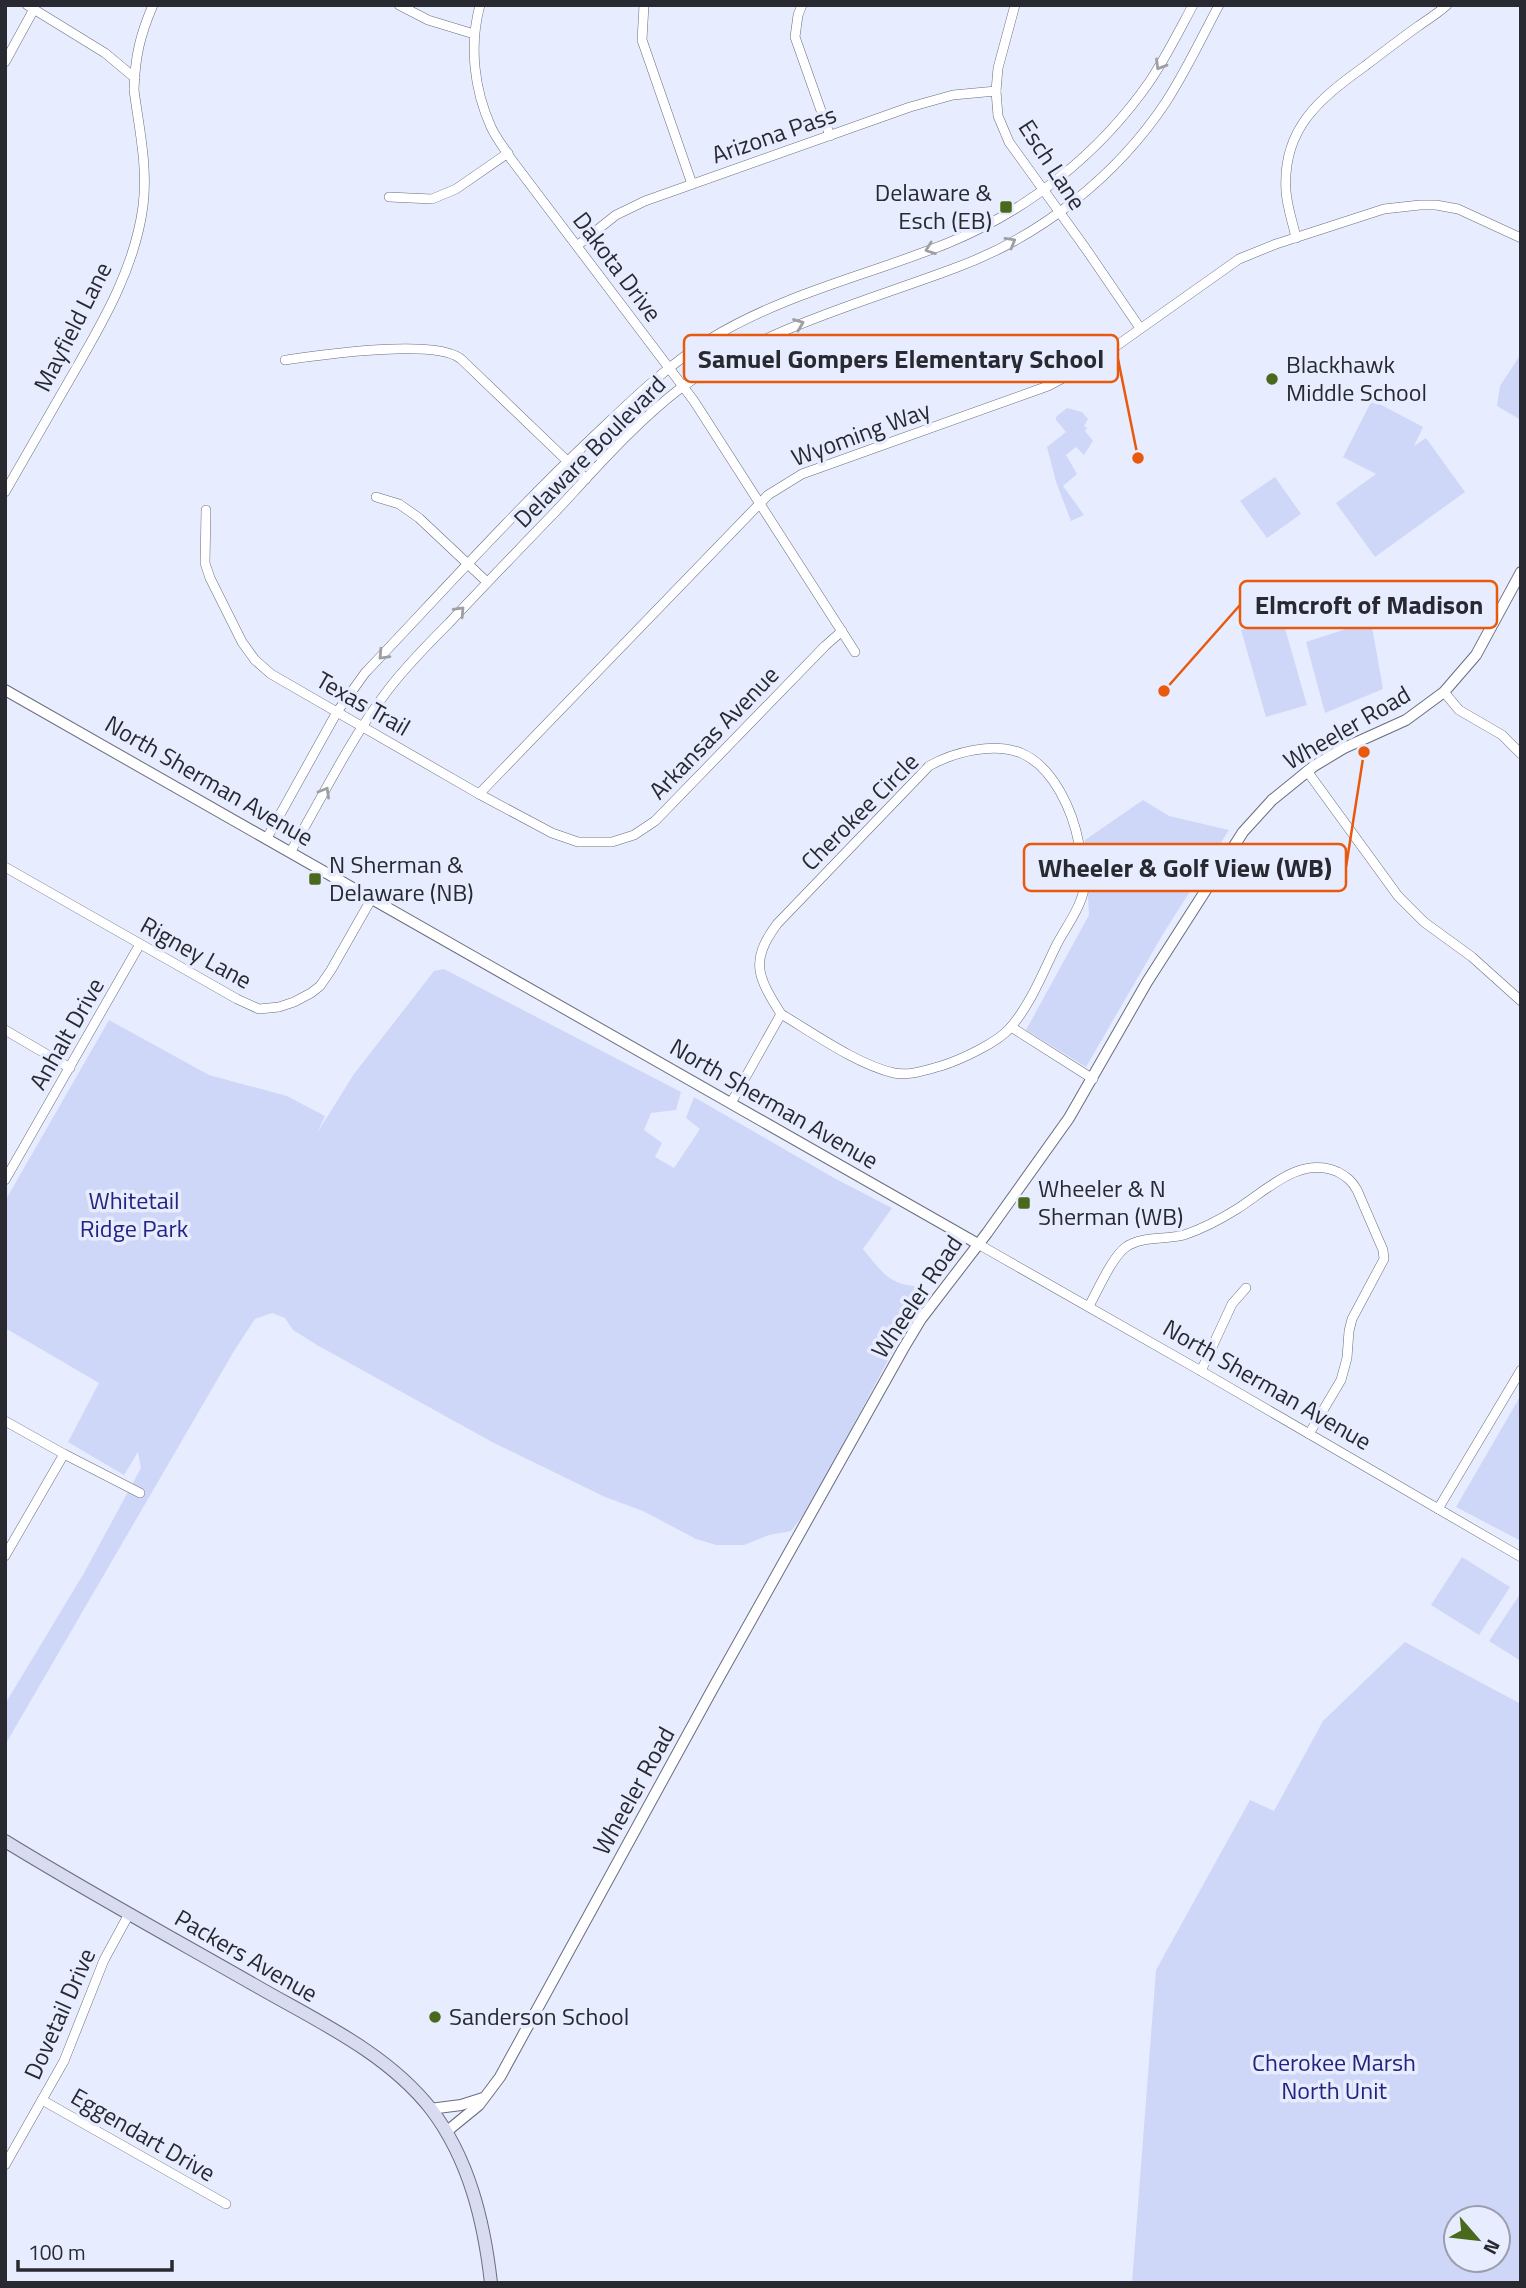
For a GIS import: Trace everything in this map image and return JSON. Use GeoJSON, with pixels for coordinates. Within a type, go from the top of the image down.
{"type":"FeatureCollection","features":[{"type":"Feature","properties":{"kind":"main road","name":"Packers Avenue"},"geometry":{"type":"LineString","coordinates":[[5,1841],[354,2042],[401,2076],[430,2109],[456,2148],[480,2217],[491,2283]]}},
{"type":"Feature","properties":{"kind":"street","name":"Mayfield Lane"},"geometry":{"type":"LineString","coordinates":[[5,492],[105,318],[126,272],[143,205],[145,165],[134,90],[135,78],[142,31],[153,5]]}},
{"type":"Feature","properties":{"kind":"street"},"geometry":{"type":"LineString","coordinates":[[399,5],[428,20],[474,34]]}},
{"type":"Feature","properties":{"kind":"street","name":"Dakota Drive"},"geometry":{"type":"LineString","coordinates":[[480,5],[474,34],[475,78],[492,129],[683,387],[855,652]]}},
{"type":"Feature","properties":{"kind":"street"},"geometry":{"type":"LineString","coordinates":[[644,5],[642,40],[692,184]]}},
{"type":"Feature","properties":{"kind":"street"},"geometry":{"type":"LineString","coordinates":[[802,5],[795,37],[830,136]]}},
{"type":"Feature","properties":{"kind":"street","name":"Esch Lane"},"geometry":{"type":"LineString","coordinates":[[1016,5],[1000,57],[996,91],[998,116],[1009,142],[1140,328]]}},
{"type":"Feature","properties":{"kind":"street","name":"Delaware Boulevard"},"geometry":{"type":"LineString","coordinates":[[267,838],[337,712],[365,673],[567,462],[669,368],[710,339],[748,318],[808,293],[949,243],[986,225],[1043,190],[1086,156],[1133,105],[1193,5]]}},
{"type":"Feature","properties":{"kind":"street","name":"Delaware Boulevard"},"geometry":{"type":"LineString","coordinates":[[291,851],[363,727],[390,688],[487,582],[651,414],[683,387],[734,355],[788,328],[958,268],[991,253],[1060,212],[1095,185],[1149,125],[1176,86],[1219,5]]}},
{"type":"Feature","properties":{"kind":"street"},"geometry":{"type":"LineString","coordinates":[[1296,238],[1287,199],[1286,178],[1289,153],[1303,122],[1321,99],[1447,5]]}},
{"type":"Feature","properties":{"kind":"street"},"geometry":{"type":"LineString","coordinates":[[5,62],[31,7],[105,53],[135,78]]}},
{"type":"Feature","properties":{"kind":"street","name":"Arizona Pass"},"geometry":{"type":"LineString","coordinates":[[578,245],[616,215],[645,201],[909,107],[953,95],[996,91]]}},
{"type":"Feature","properties":{"kind":"street"},"geometry":{"type":"LineString","coordinates":[[389,197],[432,199],[456,189],[508,153]]}},
{"type":"Feature","properties":{"kind":"street","name":"Wyoming Way"},"geometry":{"type":"LineString","coordinates":[[479,794],[768,495],[802,474],[1048,386],[1094,361],[1239,260],[1296,238],[1384,209],[1420,205],[1458,209],[1520,234]]}},
{"type":"Feature","properties":{"kind":"street"},"geometry":{"type":"LineString","coordinates":[[285,360],[399,348],[451,352],[586,479]]}},
{"type":"Feature","properties":{"kind":"street"},"geometry":{"type":"LineString","coordinates":[[376,497],[407,508],[419,517],[487,582]]}},
{"type":"Feature","properties":{"kind":"street","name":"Texas Trail"},"geometry":{"type":"LineString","coordinates":[[206,510],[205,563],[215,590],[242,642],[255,660],[271,674],[552,833],[578,842],[602,842]]}},
{"type":"Feature","properties":{"kind":"street","name":"Wheeler Road"},"geometry":{"type":"LineString","coordinates":[[446,2132],[486,2097],[500,2077],[903,1349],[1069,1118],[1147,982],[1239,838],[1272,800],[1307,771],[1344,748],[1406,720],[1444,692],[1476,655],[1521,572]]}},
{"type":"Feature","properties":{"kind":"street","name":"Arkansas Avenue"},"geometry":{"type":"LineString","coordinates":[[602,842],[612,842],[634,835],[655,821],[842,631]]}},
{"type":"Feature","properties":{"kind":"street","name":"North Sherman Avenue"},"geometry":{"type":"LineString","coordinates":[[5,690],[1089,1306],[1521,1557]]}},
{"type":"Feature","properties":{"kind":"street"},"geometry":{"type":"LineString","coordinates":[[1444,692],[1459,709],[1502,735],[1521,754]]}},
{"type":"Feature","properties":{"kind":"street","name":"Cherokee Circle"},"geometry":{"type":"LineString","coordinates":[[1005,749],[1023,754],[1044,771],[1061,792],[1070,809],[1085,881],[1078,908],[1022,1012],[1011,1027],[959,1061],[914,1073],[895,1073],[864,1062],[781,1014],[764,986],[758,960],[765,941],[777,924],[929,766],[943,758],[973,751],[1005,749]]}},
{"type":"Feature","properties":{"kind":"street"},"geometry":{"type":"LineString","coordinates":[[1307,771],[1398,896],[1424,922],[1464,950],[1521,1001]]}},
{"type":"Feature","properties":{"kind":"street","name":"Rigney Lane"},"geometry":{"type":"LineString","coordinates":[[5,867],[259,1009],[279,1007],[302,999],[320,986],[372,898]]}},
{"type":"Feature","properties":{"kind":"street","name":"Anhalt Drive"},"geometry":{"type":"LineString","coordinates":[[5,1180],[141,944]]}},
{"type":"Feature","properties":{"kind":"street"},"geometry":{"type":"LineString","coordinates":[[731,1103],[781,1014]]}},
{"type":"Feature","properties":{"kind":"street"},"geometry":{"type":"LineString","coordinates":[[1011,1027],[1093,1079]]}},
{"type":"Feature","properties":{"kind":"street"},"geometry":{"type":"LineString","coordinates":[[5,1030],[70,1068]]}},
{"type":"Feature","properties":{"kind":"street"},"geometry":{"type":"LineString","coordinates":[[1089,1306],[1119,1254],[1129,1245],[1184,1235],[1230,1213],[1270,1185],[1309,1167],[1326,1167],[1353,1182],[1382,1250],[1383,1263],[1352,1319],[1341,1380],[1310,1434]]}},
{"type":"Feature","properties":{"kind":"street"},"geometry":{"type":"LineString","coordinates":[[1201,1371],[1232,1304],[1246,1288]]}},
{"type":"Feature","properties":{"kind":"street"},"geometry":{"type":"LineString","coordinates":[[1438,1508],[1521,1370]]}},
{"type":"Feature","properties":{"kind":"street"},"geometry":{"type":"LineString","coordinates":[[5,1421],[140,1493]]}},
{"type":"Feature","properties":{"kind":"street"},"geometry":{"type":"LineString","coordinates":[[5,1556],[64,1454]]}},
{"type":"Feature","properties":{"kind":"street","name":"Dovetail Drive"},"geometry":{"type":"LineString","coordinates":[[5,2165],[64,2061],[104,1960],[129,1914]]}},
{"type":"Feature","properties":{"kind":"street"},"geometry":{"type":"LineString","coordinates":[[430,2109],[461,2105],[486,2097]]}},
{"type":"Feature","properties":{"kind":"street","name":"Eggendart Drive"},"geometry":{"type":"LineString","coordinates":[[42,2100],[226,2204]]}},
{"type":"Feature","properties":{"kind":"green space"},"geometry":{"type":"Polygon","coordinates":[[[1519,357],[1521,420],[1497,406],[1500,386],[1519,357]]]}},
{"type":"Feature","properties":{"kind":"green space"},"geometry":{"type":"Polygon","coordinates":[[[1372,400],[1423,427],[1414,446],[1426,438],[1465,492],[1375,557],[1336,503],[1376,474],[1343,457],[1372,400]]]}},
{"type":"Feature","properties":{"kind":"green space"},"geometry":{"type":"Polygon","coordinates":[[[1067,408],[1082,412],[1088,419],[1084,426],[1087,428],[1085,431],[1093,441],[1084,455],[1076,447],[1066,455],[1077,474],[1063,486],[1084,515],[1071,521],[1056,482],[1047,447],[1066,432],[1056,417],[1067,408]]]}},
{"type":"Feature","properties":{"kind":"green space"},"geometry":{"type":"Polygon","coordinates":[[[1275,477],[1301,514],[1267,538],[1240,501],[1275,477]]]}},
{"type":"Feature","properties":{"kind":"green space"},"geometry":{"type":"Polygon","coordinates":[[[1282,618],[1307,705],[1266,717],[1241,630],[1282,618]]]}},
{"type":"Feature","properties":{"kind":"green space"},"geometry":{"type":"Polygon","coordinates":[[[1371,621],[1383,689],[1325,713],[1306,642],[1371,621]]]}},
{"type":"Feature","properties":{"kind":"green space"},"geometry":{"type":"Polygon","coordinates":[[[1143,800],[1169,816],[1229,830],[1163,934],[1086,1067],[1026,1030],[1089,915],[1085,840],[1143,800]]]}},
{"type":"Feature","properties":{"kind":"green space","name":"Whitetail Ridge Park"},"geometry":{"type":"Polygon","coordinates":[[[444,969],[681,1092],[676,1110],[651,1113],[644,1130],[662,1143],[655,1157],[674,1168],[700,1129],[686,1118],[694,1097],[834,1178],[892,1208],[863,1249],[887,1276],[925,1291],[809,1508],[791,1531],[769,1535],[744,1545],[716,1545],[696,1539],[643,1511],[605,1497],[492,1442],[317,1345],[293,1330],[285,1318],[272,1313],[255,1319],[234,1351],[5,1745],[5,1704],[84,1573],[141,1468],[138,1452],[124,1475],[68,1442],[99,1383],[5,1328],[5,1201],[109,1020],[209,1075],[287,1096],[325,1116],[317,1133],[354,1074],[434,971],[444,969]]]}},
{"type":"Feature","properties":{"kind":"green space"},"geometry":{"type":"Polygon","coordinates":[[[1521,1395],[1521,1541],[1456,1507],[1521,1395]]]}},
{"type":"Feature","properties":{"kind":"green space"},"geometry":{"type":"Polygon","coordinates":[[[1462,1557],[1510,1587],[1479,1635],[1431,1605],[1462,1557]]]}},
{"type":"Feature","properties":{"kind":"green space"},"geometry":{"type":"Polygon","coordinates":[[[1521,1594],[1521,1661],[1489,1641],[1521,1594]]]}},
{"type":"Feature","properties":{"kind":"green space","name":"Cherokee Marsh North Unit"},"geometry":{"type":"Polygon","coordinates":[[[1405,1642],[1521,1704],[1521,2283],[1132,2283],[1156,1970],[1250,1800],[1274,1811],[1323,1721],[1405,1642]]]}},
{"type":"Feature","properties":{"kind":"place","name":"Delaware & Esch (EB)"},"geometry":{"type":"Point","coordinates":[1006,207]}},
{"type":"Feature","properties":{"kind":"place","name":"Blackhawk Middle School"},"geometry":{"type":"Point","coordinates":[1272,379]}},
{"type":"Feature","properties":{"kind":"place","name":"Samuel Gompers Elementary School"},"geometry":{"type":"Point","coordinates":[1138,458]}},
{"type":"Feature","properties":{"kind":"place","name":"Elmcroft of Madison"},"geometry":{"type":"Point","coordinates":[1164,691]}},
{"type":"Feature","properties":{"kind":"place","name":"Wheeler & Golf View (WB)"},"geometry":{"type":"Point","coordinates":[1364,752]}},
{"type":"Feature","properties":{"kind":"place","name":"N Sherman & Delaware (NB)"},"geometry":{"type":"Point","coordinates":[315,879]}},
{"type":"Feature","properties":{"kind":"place","name":"Wheeler & N Sherman (WB)"},"geometry":{"type":"Point","coordinates":[1024,1203]}},
{"type":"Feature","properties":{"kind":"place","name":"Sanderson School"},"geometry":{"type":"Point","coordinates":[435,2017]}}]}
